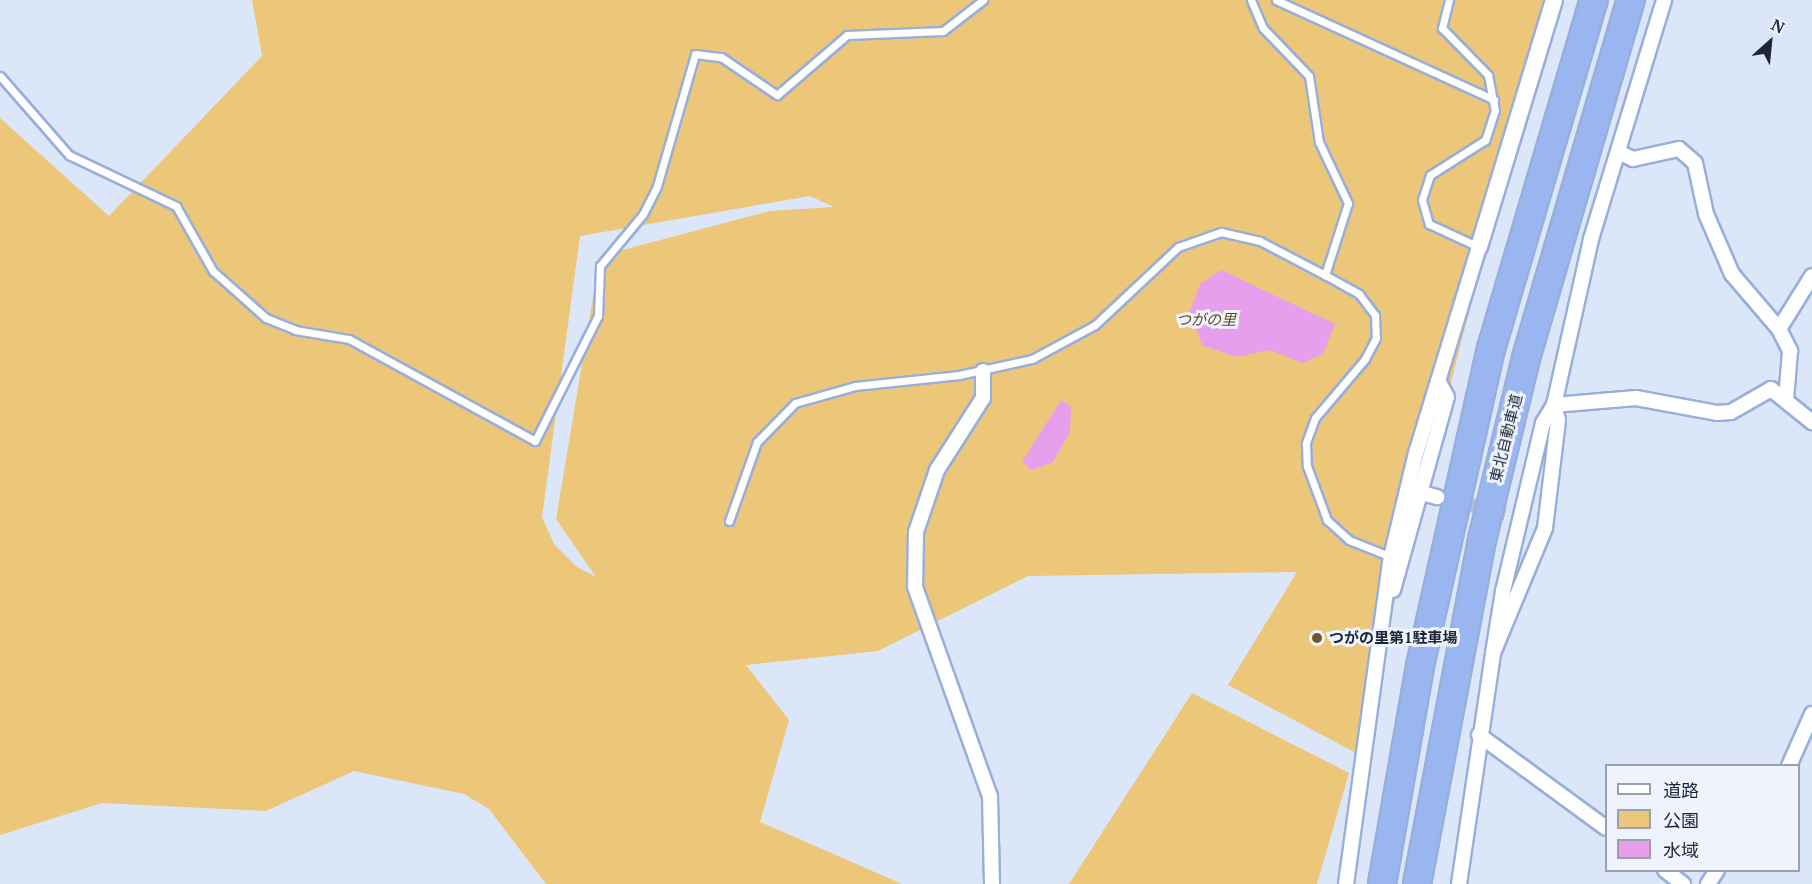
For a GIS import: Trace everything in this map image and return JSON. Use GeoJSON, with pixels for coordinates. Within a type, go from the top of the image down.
{"type":"FeatureCollection","features":[{"type":"Feature","properties":{"kind":"highway"},"geometry":{"type":"LineString","coordinates":[[1382,884],[1420,666],[1489,361],[1594,0]]}},
{"type":"Feature","properties":{"kind":"highway","name":"東北自動車道"},"geometry":{"type":"LineString","coordinates":[[1417,884],[1455,673],[1512,414],[1569,199],[1631,0]]}},
{"type":"Feature","properties":{"kind":"street"},"geometry":{"type":"LineString","coordinates":[[1346,884],[1391,557],[1438,380],[1554,0]]}},
{"type":"Feature","properties":{"kind":"street"},"geometry":{"type":"LineString","coordinates":[[1459,884],[1479,735],[1517,517],[1543,423],[1554,405],[1591,239],[1664,0]]}},
{"type":"Feature","properties":{"kind":"street"},"geometry":{"type":"LineString","coordinates":[[1618,152],[1633,159],[1668,148],[1688,153],[1732,274],[1779,328],[1790,351],[1786,400]]}},
{"type":"Feature","properties":{"kind":"street"},"geometry":{"type":"LineString","coordinates":[[1779,328],[1812,276]]}},
{"type":"Feature","properties":{"kind":"street"},"geometry":{"type":"LineString","coordinates":[[983,371],[983,398],[937,470],[916,532],[915,588],[990,796],[992,884]]}},
{"type":"Feature","properties":{"kind":"street"},"geometry":{"type":"LineString","coordinates":[[1383,618],[1422,493],[1447,397],[1438,380]]}},
{"type":"Feature","properties":{"kind":"street"},"geometry":{"type":"LineString","coordinates":[[1554,405],[1636,398],[1717,413],[1731,412],[1771,389],[1812,422]]}},
{"type":"Feature","properties":{"kind":"street"},"geometry":{"type":"LineString","coordinates":[[1492,653],[1545,528],[1558,420],[1554,405]]}},
{"type":"Feature","properties":{"kind":"street"},"geometry":{"type":"LineString","coordinates":[[1422,493],[1437,497]]}},
{"type":"Feature","properties":{"kind":"street"},"geometry":{"type":"LineString","coordinates":[[1789,764],[1812,714]]}},
{"type":"Feature","properties":{"kind":"street"},"geometry":{"type":"LineString","coordinates":[[1479,735],[1605,827]]}},
{"type":"Feature","properties":{"kind":"street"},"geometry":{"type":"LineString","coordinates":[[1668,872],[1683,884]]}},
{"type":"Feature","properties":{"kind":"lane"},"geometry":{"type":"LineString","coordinates":[[0,76],[69,155],[176,206],[213,271],[266,318],[295,330],[349,339],[535,441],[598,316],[600,266],[643,214],[657,186],[695,54],[721,57],[777,95],[847,35],[943,31],[983,0]]}},
{"type":"Feature","properties":{"kind":"lane"},"geometry":{"type":"LineString","coordinates":[[1251,0],[1263,28],[1309,76],[1319,142],[1348,203],[1325,275]]}},
{"type":"Feature","properties":{"kind":"lane"},"geometry":{"type":"LineString","coordinates":[[1276,0],[1494,100]]}},
{"type":"Feature","properties":{"kind":"lane"},"geometry":{"type":"LineString","coordinates":[[1449,0],[1443,28],[1488,75],[1494,100],[1485,140],[1430,175],[1422,200],[1429,224],[1479,248]]}},
{"type":"Feature","properties":{"kind":"lane"},"geometry":{"type":"LineString","coordinates":[[729,521],[757,442],[795,403],[855,386],[983,371],[1032,359],[1068,342],[1095,325],[1178,247],[1200,236],[1239,234],[1359,294],[1375,315],[1376,338],[1351,378],[1315,418],[1306,443],[1307,466],[1327,520],[1349,540],[1391,557]]}},
{"type":"Feature","properties":{"kind":"green space","name":"つがの里"},"geometry":{"type":"Polygon","coordinates":[[[252,0],[1549,0],[1356,753],[1228,685],[1297,572],[1028,576],[878,651],[746,665],[789,720],[760,822],[902,884],[546,884],[489,809],[464,794],[354,771],[266,811],[102,803],[0,835],[0,118],[109,216],[262,56],[252,0]],[[810,196],[580,236],[542,517],[554,544],[577,567],[596,577],[556,519],[600,256],[770,211],[834,207],[810,196]]]}},
{"type":"Feature","properties":{"kind":"green space"},"geometry":{"type":"Polygon","coordinates":[[[1192,693],[1349,773],[1317,884],[1069,884],[1192,693]]]}},
{"type":"Feature","properties":{"kind":"water"},"geometry":{"type":"Polygon","coordinates":[[[1221,270],[1335,324],[1323,354],[1302,363],[1270,350],[1236,357],[1202,345],[1190,311],[1200,284],[1221,270]]]}},
{"type":"Feature","properties":{"kind":"water"},"geometry":{"type":"Polygon","coordinates":[[[1061,400],[1071,407],[1070,432],[1053,462],[1032,470],[1022,462],[1061,400]]]}},
{"type":"Feature","properties":{"kind":"tunnel"},"geometry":{"type":"LineString","coordinates":[[1451,500],[1510,515]]}},
{"type":"Feature","properties":{"kind":"place","name":"つがの里第1駐車場"},"geometry":{"type":"Point","coordinates":[1317,638]}}]}
